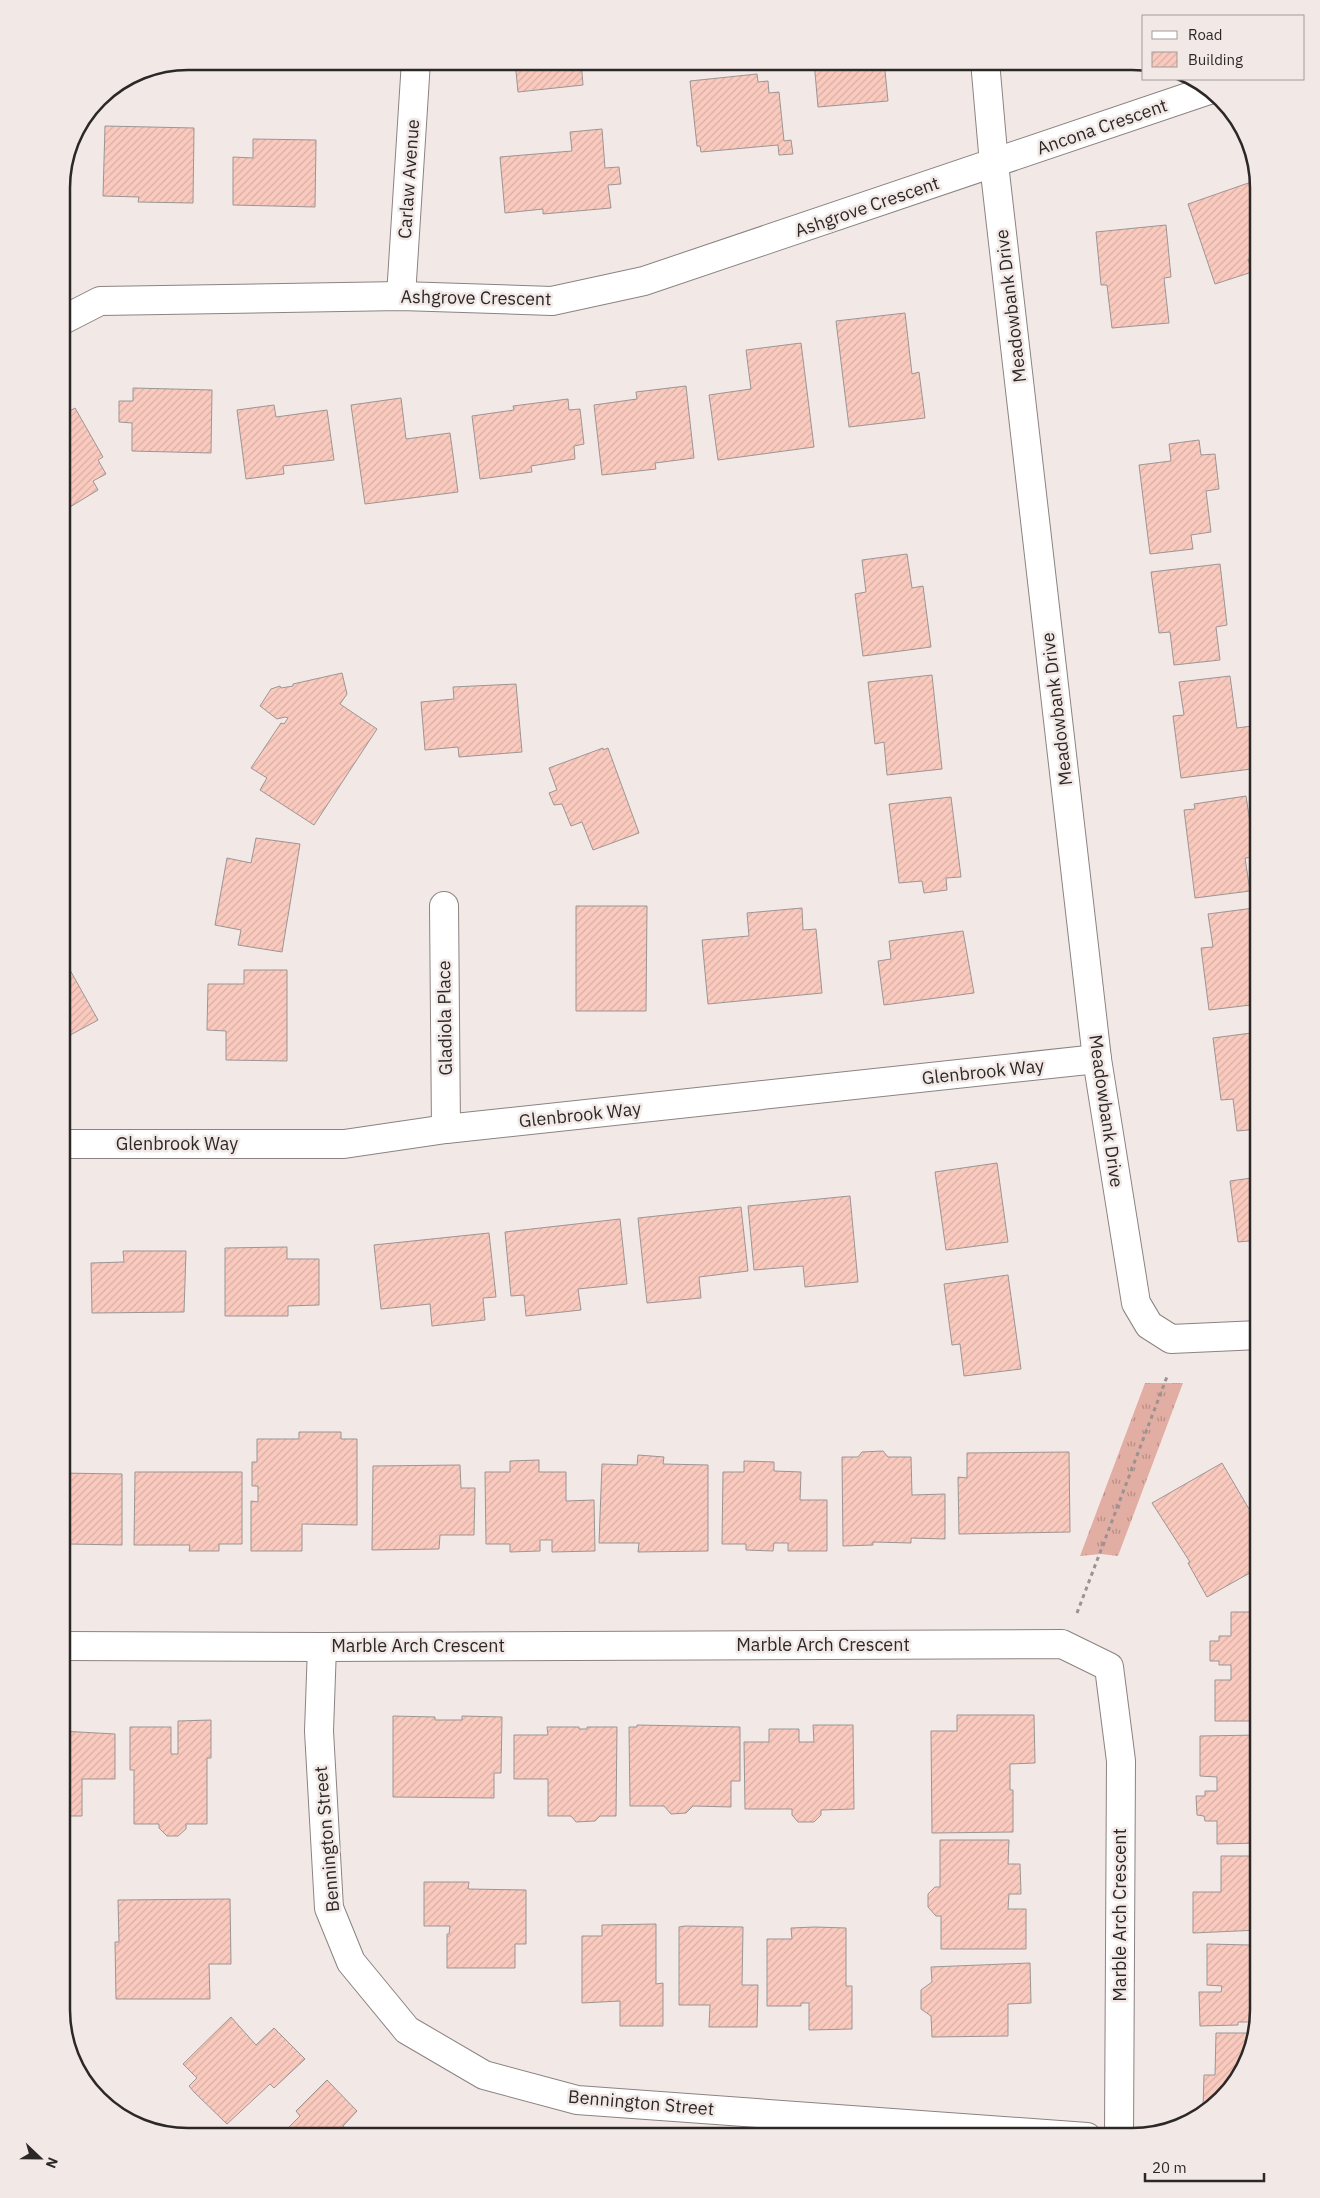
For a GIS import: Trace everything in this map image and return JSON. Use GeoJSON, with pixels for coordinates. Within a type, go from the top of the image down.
{"type":"FeatureCollection","features":[{"type":"Feature","properties":{"kind":"street","name":"Carlaw Avenue"},"geometry":{"type":"LineString","coordinates":[[401,296],[415,70]]}},
{"type":"Feature","properties":{"kind":"street","name":"Meadowbank Drive"},"geometry":{"type":"LineString","coordinates":[[986,70],[994,164],[1098,1059],[1136,1302],[1149,1325],[1171,1338]]}},
{"type":"Feature","properties":{"kind":"street","name":"Ancona Crescent"},"geometry":{"type":"LineString","coordinates":[[994,164],[1201,93]]}},
{"type":"Feature","properties":{"kind":"street","name":"Ashgrove Crescent"},"geometry":{"type":"LineString","coordinates":[[70,317],[100,301],[401,296],[552,301],[644,281],[994,164]]}},
{"type":"Feature","properties":{"kind":"street","name":"Gladiola Place"},"geometry":{"type":"LineString","coordinates":[[444,906],[446,1129]]}},
{"type":"Feature","properties":{"kind":"street","name":"Glenbrook Way"},"geometry":{"type":"LineString","coordinates":[[70,1144],[344,1144],[446,1129],[1098,1059]]}},
{"type":"Feature","properties":{"kind":"street"},"geometry":{"type":"LineString","coordinates":[[1171,1338],[1250,1335]]}},
{"type":"Feature","properties":{"kind":"street","name":"Marble Arch Crescent"},"geometry":{"type":"LineString","coordinates":[[70,1646],[1062,1644],[1109,1667],[1121,1762],[1118,2128]]}},
{"type":"Feature","properties":{"kind":"street","name":"Bennington Street"},"geometry":{"type":"LineString","coordinates":[[322,1647],[319,1731],[329,1908],[351,1962],[406,2030],[484,2075],[577,2100],[963,2128]]}},
{"type":"Feature","properties":{"kind":"path"},"geometry":{"type":"LineString","coordinates":[[1062,1644],[1075,1618],[1168,1376],[1171,1338]]}},
{"type":"Feature","properties":{"kind":"green space"},"geometry":{"type":"Polygon","coordinates":[[[1145,1383],[1183,1383],[1118,1556],[1101,1554],[1080,1556],[1145,1383]]]}},
{"type":"Feature","properties":{"kind":"building"},"geometry":{"type":"Polygon","coordinates":[[[516,70],[582,70],[583,85],[518,92],[516,70]]]}},
{"type":"Feature","properties":{"kind":"building"},"geometry":{"type":"Polygon","coordinates":[[[815,70],[885,70],[888,101],[818,107],[815,70]]]}},
{"type":"Feature","properties":{"kind":"building"},"geometry":{"type":"Polygon","coordinates":[[[757,74],[758,82],[768,81],[769,93],[779,92],[784,141],[791,140],[793,154],[779,155],[778,145],[701,152],[700,146],[697,146],[690,81],[757,74]]]}},
{"type":"Feature","properties":{"kind":"building"},"geometry":{"type":"Polygon","coordinates":[[[105,126],[194,128],[193,203],[138,202],[139,197],[103,196],[105,126]]]}},
{"type":"Feature","properties":{"kind":"building"},"geometry":{"type":"Polygon","coordinates":[[[602,129],[605,168],[619,167],[621,184],[608,185],[611,208],[543,214],[543,209],[505,213],[500,157],[572,151],[570,132],[602,129]]]}},
{"type":"Feature","properties":{"kind":"building"},"geometry":{"type":"Polygon","coordinates":[[[253,139],[316,140],[315,207],[233,205],[233,157],[253,158],[253,139]]]}},
{"type":"Feature","properties":{"kind":"building"},"geometry":{"type":"Polygon","coordinates":[[[1250,183],[1250,258],[1248,259],[1250,273],[1215,284],[1188,204],[1250,183]]]}},
{"type":"Feature","properties":{"kind":"building"},"geometry":{"type":"Polygon","coordinates":[[[1166,225],[1171,277],[1164,278],[1169,323],[1112,328],[1107,285],[1101,285],[1096,232],[1166,225]]]}},
{"type":"Feature","properties":{"kind":"building"},"geometry":{"type":"Polygon","coordinates":[[[905,313],[912,374],[919,372],[925,418],[849,427],[836,321],[905,313]]]}},
{"type":"Feature","properties":{"kind":"building"},"geometry":{"type":"Polygon","coordinates":[[[801,343],[814,447],[718,460],[709,395],[751,389],[746,350],[801,343]]]}},
{"type":"Feature","properties":{"kind":"building"},"geometry":{"type":"Polygon","coordinates":[[[686,386],[694,458],[655,463],[656,469],[602,475],[594,405],[637,399],[636,392],[686,386]]]}},
{"type":"Feature","properties":{"kind":"building"},"geometry":{"type":"Polygon","coordinates":[[[133,388],[212,390],[211,453],[132,451],[132,423],[119,422],[119,401],[133,401],[133,388]]]}},
{"type":"Feature","properties":{"kind":"building"},"geometry":{"type":"Polygon","coordinates":[[[401,398],[406,439],[450,433],[458,492],[365,504],[351,405],[401,398]]]}},
{"type":"Feature","properties":{"kind":"building"},"geometry":{"type":"Polygon","coordinates":[[[568,399],[569,410],[580,409],[584,444],[574,446],[575,459],[531,466],[532,472],[480,479],[472,416],[514,410],[513,406],[568,399]]]}},
{"type":"Feature","properties":{"kind":"building"},"geometry":{"type":"Polygon","coordinates":[[[274,405],[276,417],[327,410],[334,460],[283,466],[284,474],[246,479],[237,410],[274,405]]]}},
{"type":"Feature","properties":{"kind":"building"},"geometry":{"type":"Polygon","coordinates":[[[75,408],[103,457],[98,460],[106,474],[93,481],[98,490],[70,507],[70,411],[75,408]]]}},
{"type":"Feature","properties":{"kind":"building"},"geometry":{"type":"Polygon","coordinates":[[[1199,440],[1201,455],[1215,454],[1219,489],[1206,491],[1211,532],[1191,535],[1193,549],[1150,554],[1139,465],[1171,461],[1169,444],[1199,440]]]}},
{"type":"Feature","properties":{"kind":"building"},"geometry":{"type":"Polygon","coordinates":[[[907,554],[912,588],[923,586],[931,647],[863,656],[855,594],[866,592],[862,560],[907,554]]]}},
{"type":"Feature","properties":{"kind":"building"},"geometry":{"type":"Polygon","coordinates":[[[1220,564],[1227,625],[1216,627],[1220,660],[1174,665],[1170,632],[1159,633],[1151,572],[1220,564]]]}},
{"type":"Feature","properties":{"kind":"building"},"geometry":{"type":"Polygon","coordinates":[[[342,673],[347,694],[340,704],[377,729],[314,825],[260,790],[267,778],[251,768],[281,723],[284,724],[288,718],[277,719],[260,706],[271,689],[280,686],[281,688],[293,686],[293,684],[342,673]]]}},
{"type":"Feature","properties":{"kind":"building"},"geometry":{"type":"Polygon","coordinates":[[[932,675],[942,769],[887,775],[884,742],[875,744],[868,682],[932,675]]]}},
{"type":"Feature","properties":{"kind":"building"},"geometry":{"type":"Polygon","coordinates":[[[1230,676],[1237,728],[1250,726],[1250,769],[1181,778],[1173,716],[1184,715],[1179,682],[1230,676]]]}},
{"type":"Feature","properties":{"kind":"building"},"geometry":{"type":"Polygon","coordinates":[[[516,684],[522,752],[459,757],[458,747],[425,750],[421,702],[454,699],[453,687],[516,684]]]}},
{"type":"Feature","properties":{"kind":"building"},"geometry":{"type":"Polygon","coordinates":[[[603,748],[603,750],[608,748],[639,833],[593,850],[582,822],[571,826],[562,804],[554,805],[549,793],[557,790],[549,768],[603,748]]]}},
{"type":"Feature","properties":{"kind":"building"},"geometry":{"type":"Polygon","coordinates":[[[1246,796],[1250,823],[1250,858],[1245,858],[1250,891],[1195,898],[1184,810],[1195,809],[1194,804],[1246,796]]]}},
{"type":"Feature","properties":{"kind":"building"},"geometry":{"type":"Polygon","coordinates":[[[951,797],[961,877],[946,878],[947,890],[924,893],[922,881],[899,883],[889,804],[951,797]]]}},
{"type":"Feature","properties":{"kind":"building"},"geometry":{"type":"Polygon","coordinates":[[[256,838],[300,844],[282,952],[238,945],[241,930],[215,925],[227,858],[251,863],[256,838]]]}},
{"type":"Feature","properties":{"kind":"building"},"geometry":{"type":"Polygon","coordinates":[[[576,906],[647,906],[646,1011],[576,1011],[576,906]]]}},
{"type":"Feature","properties":{"kind":"building"},"geometry":{"type":"Polygon","coordinates":[[[802,908],[803,930],[816,929],[822,993],[708,1004],[702,940],[749,936],[747,913],[802,908]]]}},
{"type":"Feature","properties":{"kind":"building"},"geometry":{"type":"Polygon","coordinates":[[[1250,909],[1250,1005],[1209,1010],[1201,948],[1213,947],[1208,914],[1250,909]]]}},
{"type":"Feature","properties":{"kind":"building"},"geometry":{"type":"Polygon","coordinates":[[[963,931],[974,993],[884,1005],[878,961],[891,959],[889,941],[963,931]]]}},
{"type":"Feature","properties":{"kind":"building"},"geometry":{"type":"Polygon","coordinates":[[[70,970],[98,1020],[70,1035],[70,970]]]}},
{"type":"Feature","properties":{"kind":"building"},"geometry":{"type":"Polygon","coordinates":[[[244,970],[287,970],[287,1061],[226,1060],[226,1031],[207,1030],[208,984],[244,984],[244,970]]]}},
{"type":"Feature","properties":{"kind":"building"},"geometry":{"type":"Polygon","coordinates":[[[1250,1033],[1250,1130],[1237,1131],[1233,1099],[1221,1100],[1213,1038],[1250,1033]]]}},
{"type":"Feature","properties":{"kind":"building"},"geometry":{"type":"Polygon","coordinates":[[[997,1163],[1008,1242],[946,1250],[935,1172],[997,1163]]]}},
{"type":"Feature","properties":{"kind":"building"},"geometry":{"type":"Polygon","coordinates":[[[1250,1178],[1250,1241],[1238,1242],[1230,1181],[1250,1178]]]}},
{"type":"Feature","properties":{"kind":"building"},"geometry":{"type":"Polygon","coordinates":[[[850,1196],[858,1282],[805,1287],[803,1266],[754,1270],[748,1206],[850,1196]]]}},
{"type":"Feature","properties":{"kind":"building"},"geometry":{"type":"Polygon","coordinates":[[[741,1207],[748,1271],[699,1277],[701,1298],[647,1303],[638,1218],[741,1207]]]}},
{"type":"Feature","properties":{"kind":"building"},"geometry":{"type":"Polygon","coordinates":[[[620,1219],[627,1284],[578,1289],[581,1310],[526,1316],[524,1295],[511,1296],[505,1232],[620,1219]]]}},
{"type":"Feature","properties":{"kind":"building"},"geometry":{"type":"Polygon","coordinates":[[[489,1233],[496,1297],[483,1298],[485,1320],[432,1326],[430,1304],[381,1309],[374,1245],[489,1233]]]}},
{"type":"Feature","properties":{"kind":"building"},"geometry":{"type":"Polygon","coordinates":[[[287,1247],[287,1259],[319,1259],[319,1305],[288,1306],[288,1316],[225,1316],[225,1248],[287,1247]]]}},
{"type":"Feature","properties":{"kind":"building"},"geometry":{"type":"Polygon","coordinates":[[[123,1251],[186,1251],[184,1312],[92,1313],[91,1263],[124,1262],[123,1251]]]}},
{"type":"Feature","properties":{"kind":"building"},"geometry":{"type":"Polygon","coordinates":[[[1008,1275],[1021,1369],[964,1376],[960,1344],[952,1345],[944,1284],[1008,1275]]]}},
{"type":"Feature","properties":{"kind":"building"},"geometry":{"type":"Polygon","coordinates":[[[299,1432],[341,1432],[341,1439],[357,1439],[357,1525],[302,1524],[302,1551],[251,1551],[251,1501],[258,1502],[258,1486],[252,1486],[252,1462],[257,1462],[257,1439],[299,1439],[299,1432]]]}},
{"type":"Feature","properties":{"kind":"building"},"geometry":{"type":"Polygon","coordinates":[[[883,1451],[888,1457],[911,1457],[912,1495],[945,1494],[945,1539],[911,1538],[911,1543],[873,1542],[873,1545],[843,1546],[842,1457],[858,1457],[862,1452],[883,1451]]]}},
{"type":"Feature","properties":{"kind":"building"},"geometry":{"type":"Polygon","coordinates":[[[1069,1452],[1070,1532],[959,1534],[958,1477],[967,1478],[967,1453],[1069,1452]]]}},
{"type":"Feature","properties":{"kind":"building"},"geometry":{"type":"Polygon","coordinates":[[[638,1455],[664,1457],[663,1464],[708,1465],[708,1551],[638,1552],[639,1543],[599,1543],[602,1464],[637,1465],[638,1455]]]}},
{"type":"Feature","properties":{"kind":"building"},"geometry":{"type":"Polygon","coordinates":[[[539,1460],[539,1472],[566,1472],[566,1501],[594,1500],[595,1551],[552,1552],[552,1540],[540,1540],[540,1551],[510,1552],[510,1544],[486,1544],[485,1472],[510,1472],[510,1461],[539,1460]]]}},
{"type":"Feature","properties":{"kind":"building"},"geometry":{"type":"Polygon","coordinates":[[[744,1461],[774,1462],[774,1471],[801,1472],[800,1500],[827,1500],[827,1551],[788,1551],[788,1543],[774,1543],[773,1551],[746,1550],[746,1544],[722,1544],[723,1472],[744,1472],[744,1461]]]}},
{"type":"Feature","properties":{"kind":"building"},"geometry":{"type":"Polygon","coordinates":[[[1222,1463],[1250,1511],[1250,1573],[1207,1597],[1188,1563],[1190,1562],[1152,1503],[1222,1463]]]}},
{"type":"Feature","properties":{"kind":"building"},"geometry":{"type":"Polygon","coordinates":[[[460,1465],[461,1488],[475,1488],[474,1535],[440,1535],[439,1549],[372,1550],[373,1466],[460,1465]]]}},
{"type":"Feature","properties":{"kind":"building"},"geometry":{"type":"Polygon","coordinates":[[[135,1472],[242,1472],[242,1544],[219,1544],[219,1551],[189,1551],[190,1545],[134,1545],[135,1472]]]}},
{"type":"Feature","properties":{"kind":"building"},"geometry":{"type":"Polygon","coordinates":[[[70,1473],[122,1474],[122,1545],[70,1544],[70,1473]]]}},
{"type":"Feature","properties":{"kind":"building"},"geometry":{"type":"Polygon","coordinates":[[[1231,1612],[1250,1612],[1250,1721],[1215,1721],[1215,1680],[1231,1680],[1231,1665],[1219,1665],[1219,1661],[1210,1661],[1210,1641],[1219,1641],[1219,1636],[1231,1636],[1231,1612]]]}},
{"type":"Feature","properties":{"kind":"building"},"geometry":{"type":"Polygon","coordinates":[[[957,1715],[1034,1715],[1035,1763],[1010,1764],[1010,1790],[1013,1790],[1013,1832],[932,1833],[931,1731],[957,1731],[957,1715]]]}},
{"type":"Feature","properties":{"kind":"building"},"geometry":{"type":"Polygon","coordinates":[[[393,1716],[435,1717],[435,1720],[462,1720],[462,1716],[502,1717],[501,1773],[494,1773],[494,1798],[393,1797],[393,1716]]]}},
{"type":"Feature","properties":{"kind":"building"},"geometry":{"type":"Polygon","coordinates":[[[211,1720],[211,1758],[207,1758],[207,1824],[186,1824],[186,1829],[178,1836],[167,1836],[159,1828],[159,1824],[134,1824],[134,1770],[130,1770],[130,1727],[171,1727],[171,1754],[178,1754],[178,1721],[211,1720]]]}},
{"type":"Feature","properties":{"kind":"building"},"geometry":{"type":"Polygon","coordinates":[[[637,1725],[740,1727],[740,1781],[731,1781],[731,1807],[693,1806],[686,1813],[671,1814],[664,1806],[630,1806],[629,1727],[637,1727],[637,1725]]]}},
{"type":"Feature","properties":{"kind":"building"},"geometry":{"type":"Polygon","coordinates":[[[813,1725],[853,1725],[854,1809],[821,1810],[821,1815],[814,1822],[798,1822],[792,1815],[792,1809],[745,1809],[744,1742],[769,1742],[769,1729],[799,1729],[799,1742],[814,1742],[813,1725]]]}},
{"type":"Feature","properties":{"kind":"building"},"geometry":{"type":"Polygon","coordinates":[[[547,1727],[579,1727],[579,1729],[587,1729],[587,1727],[617,1727],[616,1816],[600,1816],[595,1821],[576,1822],[571,1816],[548,1816],[548,1779],[514,1779],[514,1735],[548,1735],[547,1727]]]}},
{"type":"Feature","properties":{"kind":"building"},"geometry":{"type":"Polygon","coordinates":[[[70,1732],[115,1734],[115,1779],[82,1779],[82,1816],[70,1816],[70,1732]]]}},
{"type":"Feature","properties":{"kind":"building"},"geometry":{"type":"Polygon","coordinates":[[[1250,1735],[1250,1843],[1217,1844],[1217,1821],[1205,1821],[1204,1816],[1197,1815],[1196,1796],[1205,1796],[1205,1791],[1217,1791],[1217,1777],[1200,1776],[1200,1736],[1250,1735]]]}},
{"type":"Feature","properties":{"kind":"building"},"geometry":{"type":"Polygon","coordinates":[[[940,1840],[1009,1840],[1008,1864],[1020,1864],[1021,1894],[1009,1894],[1008,1909],[1026,1909],[1026,1949],[941,1949],[941,1916],[936,1916],[928,1907],[928,1894],[935,1887],[940,1887],[940,1840]]]}},
{"type":"Feature","properties":{"kind":"building"},"geometry":{"type":"Polygon","coordinates":[[[1221,1856],[1250,1856],[1250,1930],[1193,1933],[1193,1892],[1221,1892],[1221,1856]]]}},
{"type":"Feature","properties":{"kind":"building"},"geometry":{"type":"Polygon","coordinates":[[[424,1882],[469,1882],[468,1889],[526,1890],[526,1944],[515,1944],[515,1968],[447,1968],[447,1934],[449,1934],[450,1926],[424,1926],[424,1882]]]}},
{"type":"Feature","properties":{"kind":"building"},"geometry":{"type":"Polygon","coordinates":[[[230,1899],[231,1964],[209,1964],[210,1999],[116,1999],[115,1942],[119,1942],[118,1900],[230,1899]]]}},
{"type":"Feature","properties":{"kind":"building"},"geometry":{"type":"Polygon","coordinates":[[[656,1924],[656,1984],[663,1983],[663,2026],[620,2026],[620,2001],[582,2003],[582,1936],[602,1936],[602,1925],[656,1924]]]}},
{"type":"Feature","properties":{"kind":"building"},"geometry":{"type":"Polygon","coordinates":[[[679,1927],[743,1927],[742,1985],[758,1985],[757,2027],[709,2027],[710,2005],[679,2005],[679,1927]]]}},
{"type":"Feature","properties":{"kind":"building"},"geometry":{"type":"Polygon","coordinates":[[[791,1928],[846,1928],[846,1986],[852,1986],[852,2029],[809,2030],[809,2003],[801,2003],[801,2006],[767,2006],[767,1939],[792,1939],[791,1928]]]}},
{"type":"Feature","properties":{"kind":"building"},"geometry":{"type":"Polygon","coordinates":[[[1207,1944],[1249,1945],[1249,2022],[1238,2022],[1238,2025],[1200,2026],[1199,1992],[1221,1992],[1222,1986],[1207,1985],[1207,1944]]]}},
{"type":"Feature","properties":{"kind":"building"},"geometry":{"type":"Polygon","coordinates":[[[1030,1963],[1031,2003],[1008,2004],[1008,2036],[932,2037],[931,2016],[921,2009],[921,1990],[932,1982],[931,1967],[1030,1963]]]}},
{"type":"Feature","properties":{"kind":"building"},"geometry":{"type":"Polygon","coordinates":[[[231,2017],[256,2045],[274,2028],[305,2059],[274,2088],[270,2084],[227,2124],[189,2086],[197,2078],[183,2064],[231,2017]]]}},
{"type":"Feature","properties":{"kind":"building"},"geometry":{"type":"Polygon","coordinates":[[[1216,2033],[1248,2033],[1241,2055],[1226,2082],[1203,2104],[1204,2075],[1215,2075],[1216,2033]]]}},
{"type":"Feature","properties":{"kind":"building"},"geometry":{"type":"Polygon","coordinates":[[[327,2080],[357,2111],[343,2126],[346,2128],[288,2128],[300,2116],[296,2111],[327,2080]]]}}]}
